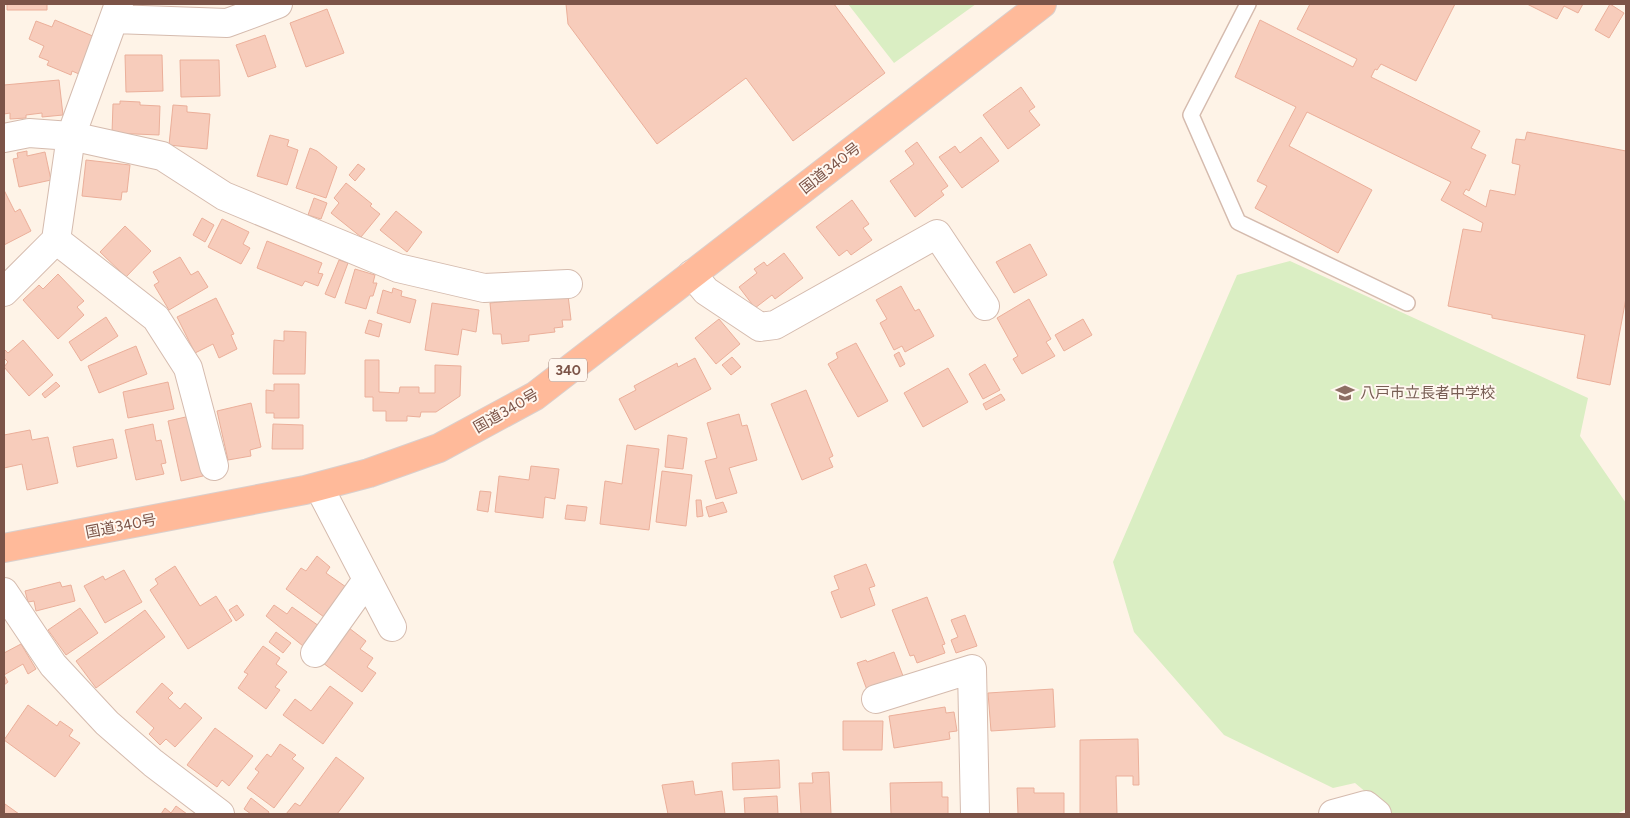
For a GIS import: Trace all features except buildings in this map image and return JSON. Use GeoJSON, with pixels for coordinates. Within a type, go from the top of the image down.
{"type":"FeatureCollection","features":[{"type":"Feature","properties":{"kind":"highway","name":"国道340号"},"geometry":{"type":"LineString","coordinates":[[4,548],[319,487],[369,474],[439,448],[535,396],[1042,4]]}},
{"type":"Feature","properties":{"kind":"street"},"geometry":{"type":"LineString","coordinates":[[4,292],[56,240],[71,136],[116,11],[227,24],[278,4]]}},
{"type":"Feature","properties":{"kind":"street"},"geometry":{"type":"LineString","coordinates":[[4,138],[29,133],[71,136],[162,156],[224,196],[398,268],[484,288],[568,284]]}},
{"type":"Feature","properties":{"kind":"street"},"geometry":{"type":"LineString","coordinates":[[692,274],[706,291],[760,326],[775,325],[937,234],[985,306]]}},
{"type":"Feature","properties":{"kind":"street"},"geometry":{"type":"LineString","coordinates":[[56,240],[156,318],[188,368],[214,466]]}},
{"type":"Feature","properties":{"kind":"street"},"geometry":{"type":"LineString","coordinates":[[319,487],[392,627]]}},
{"type":"Feature","properties":{"kind":"street"},"geometry":{"type":"LineString","coordinates":[[315,653],[367,580]]}},
{"type":"Feature","properties":{"kind":"street"},"geometry":{"type":"LineString","coordinates":[[4,592],[53,666],[107,723],[153,763],[220,814]]}},
{"type":"Feature","properties":{"kind":"street"},"geometry":{"type":"LineString","coordinates":[[876,700],[972,669],[975,814]]}},
{"type":"Feature","properties":{"kind":"street"},"geometry":{"type":"LineString","coordinates":[[1333,814],[1366,805],[1377,814]]}},
{"type":"Feature","properties":{"kind":"lane"},"geometry":{"type":"LineString","coordinates":[[1248,4],[1191,115],[1238,222],[1407,304]]}},
{"type":"Feature","properties":{"kind":"green space"},"geometry":{"type":"Polygon","coordinates":[[[848,4],[976,4],[894,63],[848,4]]]}},
{"type":"Feature","properties":{"kind":"green space"},"geometry":{"type":"Polygon","coordinates":[[[1290,261],[1588,398],[1580,436],[1626,503],[1626,809],[1617,814],[1392,814],[1355,783],[1333,788],[1224,735],[1134,632],[1113,562],[1237,275],[1290,261]]]}},
{"type":"Feature","properties":{"kind":"place","name":"八戸市立長者中学校"},"geometry":{"type":"Point","coordinates":[1345,393]}}]}
